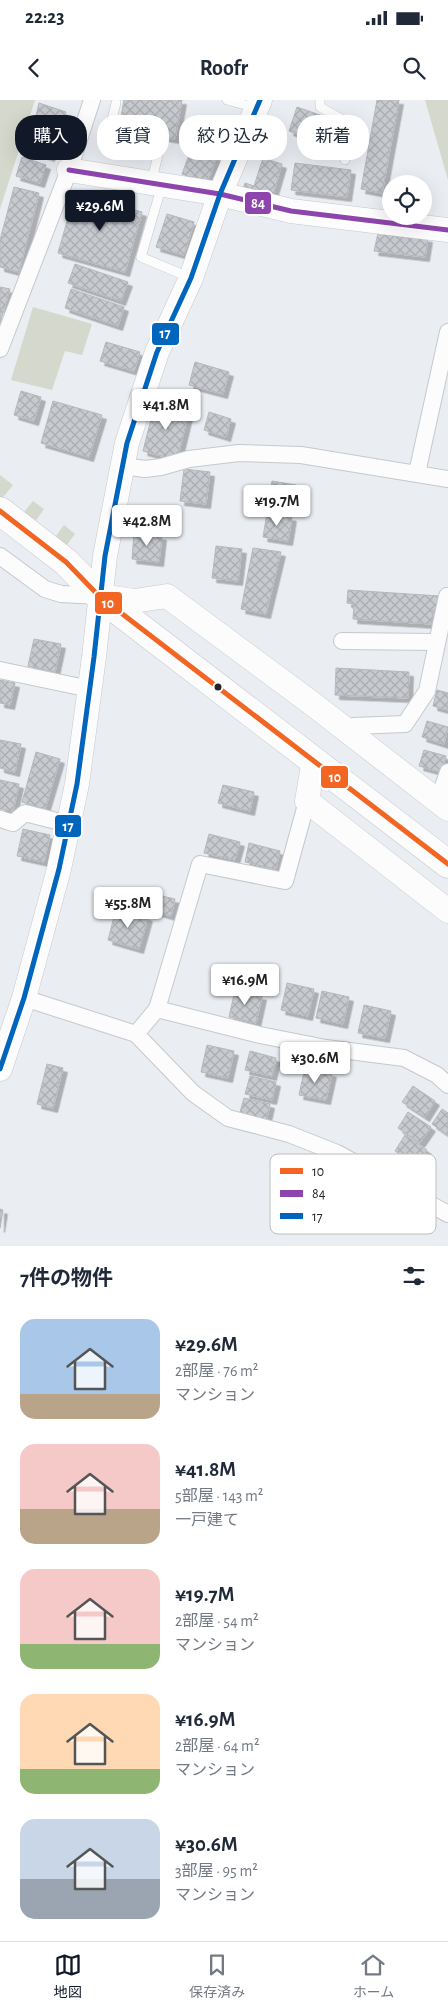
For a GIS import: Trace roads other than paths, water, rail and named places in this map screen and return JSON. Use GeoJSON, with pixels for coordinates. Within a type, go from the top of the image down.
{"type":"FeatureCollection","features":[{"type":"Feature","properties":{"kind":"highway"},"geometry":{"type":"LineString","coordinates":[[0,511],[66,562],[100,596],[448,864]]}},
{"type":"Feature","properties":{"kind":"street"},"geometry":{"type":"LineString","coordinates":[[0,349],[69,170],[88,101]]}},
{"type":"Feature","properties":{"kind":"street"},"geometry":{"type":"LineString","coordinates":[[0,1069],[7,1025],[24,998],[59,869],[77,784],[105,556],[127,443],[157,352],[191,278],[220,194],[258,104]]}},
{"type":"Feature","properties":{"kind":"street"},"geometry":{"type":"LineString","coordinates":[[69,170],[220,194],[292,211],[448,230]]}},
{"type":"Feature","properties":{"kind":"street"},"geometry":{"type":"LineString","coordinates":[[417,473],[448,332]]}},
{"type":"Feature","properties":{"kind":"street"},"geometry":{"type":"LineString","coordinates":[[123,466],[145,469],[161,467],[188,459],[239,453],[301,455],[448,479]]}},
{"type":"Feature","properties":{"kind":"street"},"geometry":{"type":"LineString","coordinates":[[0,556],[45,589],[61,594],[100,596],[134,601],[168,596],[314,705],[443,805],[448,772]]}},
{"type":"Feature","properties":{"kind":"street"},"geometry":{"type":"LineString","coordinates":[[353,726],[405,724],[427,691],[446,596]]}},
{"type":"Feature","properties":{"kind":"street"},"geometry":{"type":"LineString","coordinates":[[342,642],[437,642]]}},
{"type":"Feature","properties":{"kind":"street"},"geometry":{"type":"LineString","coordinates":[[0,670],[90,689]]}},
{"type":"Feature","properties":{"kind":"street"},"geometry":{"type":"LineString","coordinates":[[136,1034],[157,1009],[200,864],[285,881],[307,801],[314,760]]}},
{"type":"Feature","properties":{"kind":"street"},"geometry":{"type":"LineString","coordinates":[[307,801],[448,911]]}},
{"type":"Feature","properties":{"kind":"street"},"geometry":{"type":"LineString","coordinates":[[0,819],[13,823],[25,813],[68,824]]}},
{"type":"Feature","properties":{"kind":"street"},"geometry":{"type":"LineString","coordinates":[[24,998],[136,1034],[193,1093],[228,1118],[289,1134],[339,1154]]}},
{"type":"Feature","properties":{"kind":"street"},"geometry":{"type":"LineString","coordinates":[[157,1009],[260,1035],[326,1048],[404,1058],[437,1075],[448,1085]]}},
{"type":"Feature","properties":{"kind":"street"},"geometry":{"type":"LineString","coordinates":[[436,1207],[448,1214]]}},
{"type":"Feature","properties":{"kind":"lane"},"geometry":{"type":"LineString","coordinates":[[227,100],[258,104]]}},
{"type":"Feature","properties":{"kind":"lane"},"geometry":{"type":"LineString","coordinates":[[320,100],[320,107],[334,115]]}},
{"type":"Feature","properties":{"kind":"lane"},"geometry":{"type":"LineString","coordinates":[[116,103],[106,144],[158,155],[157,184],[141,258],[191,278]]}}]}
